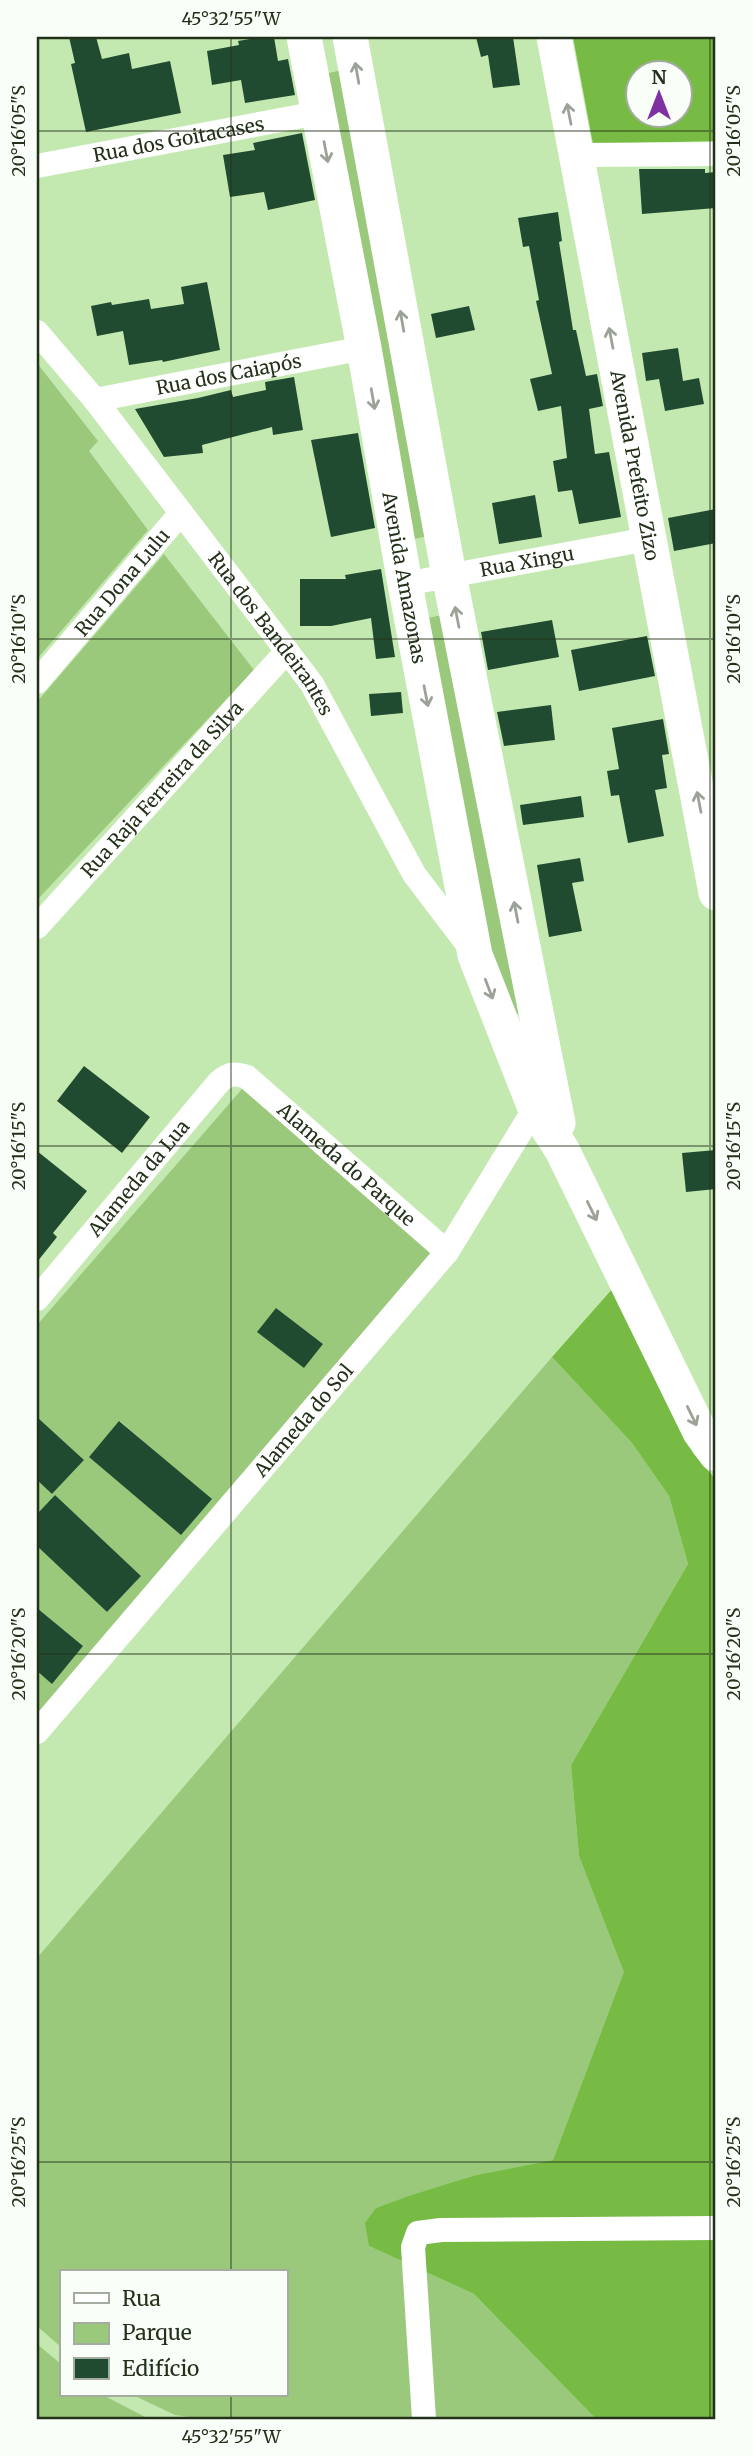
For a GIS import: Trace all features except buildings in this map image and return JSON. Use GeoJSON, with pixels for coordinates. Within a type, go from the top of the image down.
{"type":"FeatureCollection","features":[{"type":"Feature","properties":{"kind":"main road","name":"Avenida Amazonas"},"geometry":{"type":"LineString","coordinates":[[304,37],[475,955],[544,1104]]}},
{"type":"Feature","properties":{"kind":"main road"},"geometry":{"type":"LineString","coordinates":[[350,37],[544,1104],[562,1150],[700,1433],[716,1454]]}},
{"type":"Feature","properties":{"kind":"main road","name":"Avenida Prefeito Zizo"},"geometry":{"type":"LineString","coordinates":[[554,37],[716,893]]}},
{"type":"Feature","properties":{"kind":"street","name":"Rua dos Goitacases"},"geometry":{"type":"LineString","coordinates":[[37,166],[318,113]]}},
{"type":"Feature","properties":{"kind":"street"},"geometry":{"type":"LineString","coordinates":[[576,155],[716,154]]}},
{"type":"Feature","properties":{"kind":"street","name":"Rua dos Bandeirantes"},"geometry":{"type":"LineString","coordinates":[[37,332],[95,400],[312,684],[414,874],[475,955]]}},
{"type":"Feature","properties":{"kind":"street","name":"Rua dos Caiapós"},"geometry":{"type":"LineString","coordinates":[[95,400],[364,348]]}},
{"type":"Feature","properties":{"kind":"street","name":"Rua Dona Lulu"},"geometry":{"type":"LineString","coordinates":[[37,682],[181,513]]}},
{"type":"Feature","properties":{"kind":"street","name":"Rua Xingu"},"geometry":{"type":"LineString","coordinates":[[404,584],[648,539]]}},
{"type":"Feature","properties":{"kind":"street","name":"Rua Raja Ferreira da Silva"},"geometry":{"type":"LineString","coordinates":[[37,927],[287,651]]}},
{"type":"Feature","properties":{"kind":"street","name":"Alameda da Lua"},"geometry":{"type":"LineString","coordinates":[[37,1299],[219,1082],[227,1075],[236,1073],[247,1077]]}},
{"type":"Feature","properties":{"kind":"street","name":"Alameda do Parque"},"geometry":{"type":"LineString","coordinates":[[247,1077],[447,1252]]}},
{"type":"Feature","properties":{"kind":"street","name":"Alameda do Sol"},"geometry":{"type":"LineString","coordinates":[[37,1732],[447,1252],[544,1104]]}},
{"type":"Feature","properties":{"kind":"street"},"geometry":{"type":"LineString","coordinates":[[424,2419],[413,2247],[418,2233],[441,2230],[716,2228]]}},
{"type":"Feature","properties":{"kind":"green space"},"geometry":{"type":"Polygon","coordinates":[[[573,37],[716,37],[716,141],[593,144],[573,37]]]}},
{"type":"Feature","properties":{"kind":"green space"},"geometry":{"type":"Polygon","coordinates":[[[342,70],[434,535],[408,540],[320,75],[342,70]]]}},
{"type":"Feature","properties":{"kind":"green space"},"geometry":{"type":"Polygon","coordinates":[[[37,363],[98,441],[89,451],[148,530],[37,659],[37,363]]]}},
{"type":"Feature","properties":{"kind":"green space"},"geometry":{"type":"Polygon","coordinates":[[[164,554],[254,670],[37,900],[37,702],[164,554]]]}},
{"type":"Feature","properties":{"kind":"green space"},"geometry":{"type":"Polygon","coordinates":[[[446,614],[520,1015],[511,1011],[481,921],[424,619],[446,614]]]}},
{"type":"Feature","properties":{"kind":"green space"},"geometry":{"type":"Polygon","coordinates":[[[242,1089],[436,1255],[37,1715],[37,1671],[52,1683],[83,1646],[37,1608],[37,1546],[107,1612],[141,1576],[55,1495],[37,1514],[37,1480],[52,1494],[84,1460],[37,1417],[37,1325],[242,1089]],[[276,1308],[304,1368],[323,1344],[276,1308]],[[120,1421],[89,1457],[211,1500],[120,1421]]]}},
{"type":"Feature","properties":{"kind":"green space"},"geometry":{"type":"Polygon","coordinates":[[[614,1287],[693,1453],[716,1480],[716,2419],[596,2419],[474,2294],[369,2246],[365,2223],[376,2208],[409,2196],[476,2175],[553,2160],[624,1972],[579,1856],[571,1765],[688,1564],[669,1496],[632,1443],[552,1357],[614,1287]]]}},
{"type":"Feature","properties":{"kind":"green space"},"geometry":{"type":"Polygon","coordinates":[[[552,1357],[632,1443],[669,1496],[688,1564],[571,1765],[579,1856],[625,1972],[553,2160],[476,2175],[376,2208],[369,2246],[474,2294],[596,2419],[205,2419],[175,2415],[135,2396],[287,2396],[287,2270],[60,2270],[60,2346],[37,2326],[37,1958],[552,1357]]]}},
{"type":"Feature","properties":{"kind":"green space"},"geometry":{"type":"Polygon","coordinates":[[[37,2344],[60,2363],[60,2396],[105,2396],[149,2419],[37,2419],[37,2344]]]}}]}
